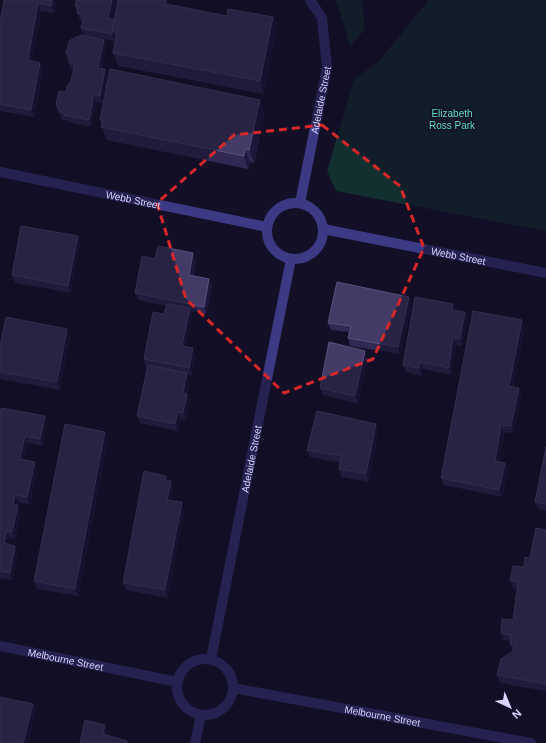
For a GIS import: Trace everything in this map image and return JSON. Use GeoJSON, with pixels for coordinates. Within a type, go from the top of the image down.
{"type":"FeatureCollection","features":[{"type":"Feature","properties":{"kind":"street","name":"Adelaide Street"},"geometry":{"type":"LineString","coordinates":[[300,203],[327,67],[322,18],[310,0]]}},
{"type":"Feature","properties":{"kind":"street","name":"Webb Street"},"geometry":{"type":"LineString","coordinates":[[0,172],[267,227]]}},
{"type":"Feature","properties":{"kind":"street"},"geometry":{"type":"LineString","coordinates":[[300,203],[309,206],[316,212],[321,220],[323,229],[320,241],[314,252],[299,259],[291,259],[279,254],[270,244],[267,236],[267,227],[270,218],[282,205],[300,203]]}},
{"type":"Feature","properties":{"kind":"street","name":"Webb Street"},"geometry":{"type":"LineString","coordinates":[[323,229],[546,273]]}},
{"type":"Feature","properties":{"kind":"street","name":"Adelaide Street"},"geometry":{"type":"LineString","coordinates":[[211,659],[291,259]]}},
{"type":"Feature","properties":{"kind":"street","name":"Melbourne Street"},"geometry":{"type":"LineString","coordinates":[[0,646],[178,682]]}},
{"type":"Feature","properties":{"kind":"street"},"geometry":{"type":"LineString","coordinates":[[202,659],[211,659],[225,666],[233,680],[234,688],[226,706],[219,712],[210,715],[201,715],[192,712],[185,707],[177,691],[178,682],[180,674],[186,666],[202,659]]}},
{"type":"Feature","properties":{"kind":"street","name":"Melbourne Street"},"geometry":{"type":"LineString","coordinates":[[234,688],[531,743]]}},
{"type":"Feature","properties":{"kind":"street"},"geometry":{"type":"LineString","coordinates":[[195,743],[201,715]]}},
{"type":"Feature","properties":{"kind":"highlighted area"},"geometry":{"type":"Polygon","coordinates":[[[322,125],[400,186],[424,248],[373,359],[284,393],[186,299],[157,203],[234,135],[322,125]]]}},
{"type":"Feature","properties":{"kind":"green space"},"geometry":{"type":"Polygon","coordinates":[[[335,0],[362,0],[365,29],[350,46],[340,12],[335,0]]]}},
{"type":"Feature","properties":{"kind":"green space","name":"Elizabeth Ross Park"},"geometry":{"type":"Polygon","coordinates":[[[429,0],[546,0],[546,231],[336,191],[327,171],[354,79],[379,61],[429,0]]]}},
{"type":"Feature","properties":{"kind":"building"},"geometry":{"type":"Polygon","coordinates":[[[4,0],[52,0],[51,6],[38,3],[28,60],[40,63],[31,110],[0,104],[0,23],[4,0]]]}},
{"type":"Feature","properties":{"kind":"building"},"geometry":{"type":"Polygon","coordinates":[[[76,0],[112,0],[108,18],[114,20],[112,34],[81,28],[84,16],[77,13],[78,6],[75,6],[76,0]]]}},
{"type":"Feature","properties":{"kind":"building"},"geometry":{"type":"Polygon","coordinates":[[[118,0],[166,0],[165,4],[227,16],[228,9],[273,17],[260,81],[113,53],[117,31],[112,30],[118,0]]]}},
{"type":"Feature","properties":{"kind":"building"},"geometry":{"type":"Polygon","coordinates":[[[80,35],[104,40],[98,68],[105,69],[100,96],[94,94],[89,120],[64,115],[64,113],[60,112],[56,104],[59,91],[66,92],[68,84],[70,84],[75,64],[69,62],[70,55],[66,54],[69,41],[79,37],[80,35]]]}},
{"type":"Feature","properties":{"kind":"building"},"geometry":{"type":"Polygon","coordinates":[[[110,69],[260,100],[249,150],[245,149],[244,156],[101,127],[103,121],[100,120],[110,69]]]}},
{"type":"Feature","properties":{"kind":"building"},"geometry":{"type":"Polygon","coordinates":[[[21,226],[78,236],[68,286],[12,275],[21,226]]]}},
{"type":"Feature","properties":{"kind":"building"},"geometry":{"type":"Polygon","coordinates":[[[158,246],[193,253],[189,275],[209,279],[204,307],[135,293],[142,256],[155,259],[158,246]]]}},
{"type":"Feature","properties":{"kind":"building"},"geometry":{"type":"Polygon","coordinates":[[[337,282],[409,297],[398,347],[348,338],[351,326],[328,323],[337,282]]]}},
{"type":"Feature","properties":{"kind":"building"},"geometry":{"type":"Polygon","coordinates":[[[415,297],[453,304],[452,310],[465,312],[460,339],[453,337],[449,368],[420,362],[419,368],[403,365],[415,297]]]}},
{"type":"Feature","properties":{"kind":"building"},"geometry":{"type":"Polygon","coordinates":[[[167,304],[190,308],[182,346],[193,348],[189,368],[144,359],[153,312],[164,314],[167,304]]]}},
{"type":"Feature","properties":{"kind":"building"},"geometry":{"type":"Polygon","coordinates":[[[473,311],[522,320],[509,386],[519,388],[511,426],[501,425],[495,461],[505,463],[499,490],[441,478],[473,311]]]}},
{"type":"Feature","properties":{"kind":"building"},"geometry":{"type":"Polygon","coordinates":[[[6,317],[67,329],[57,382],[0,372],[0,347],[6,317]]]}},
{"type":"Feature","properties":{"kind":"building"},"geometry":{"type":"Polygon","coordinates":[[[329,342],[365,351],[355,396],[320,388],[329,342]]]}},
{"type":"Feature","properties":{"kind":"building"},"geometry":{"type":"Polygon","coordinates":[[[148,365],[187,373],[183,393],[187,394],[183,413],[178,412],[175,424],[137,416],[148,365]]]}},
{"type":"Feature","properties":{"kind":"building"},"geometry":{"type":"Polygon","coordinates":[[[1,408],[45,416],[40,439],[25,436],[20,459],[35,462],[27,497],[15,495],[13,504],[18,505],[12,532],[7,531],[4,543],[15,546],[10,573],[0,571],[1,408]]]}},
{"type":"Feature","properties":{"kind":"building"},"geometry":{"type":"Polygon","coordinates":[[[317,411],[376,424],[366,474],[339,469],[341,456],[307,450],[317,411]]]}},
{"type":"Feature","properties":{"kind":"building"},"geometry":{"type":"Polygon","coordinates":[[[65,424],[105,432],[75,589],[34,581],[65,424]]]}},
{"type":"Feature","properties":{"kind":"building"},"geometry":{"type":"Polygon","coordinates":[[[546,447],[546,504],[535,502],[546,447]]]}},
{"type":"Feature","properties":{"kind":"building"},"geometry":{"type":"Polygon","coordinates":[[[144,471],[166,476],[165,480],[171,481],[167,500],[182,502],[165,590],[123,583],[144,471]]]}},
{"type":"Feature","properties":{"kind":"building"},"geometry":{"type":"Polygon","coordinates":[[[536,528],[546,530],[546,684],[497,675],[501,659],[512,652],[515,644],[510,644],[511,635],[501,633],[502,619],[513,620],[518,582],[510,580],[513,566],[524,567],[525,557],[530,558],[536,528]]]}},
{"type":"Feature","properties":{"kind":"building"},"geometry":{"type":"Polygon","coordinates":[[[0,697],[33,704],[23,743],[0,743],[0,697]]]}},
{"type":"Feature","properties":{"kind":"building"},"geometry":{"type":"Polygon","coordinates":[[[85,720],[105,725],[103,734],[127,741],[127,743],[80,743],[85,720]]]}}]}
